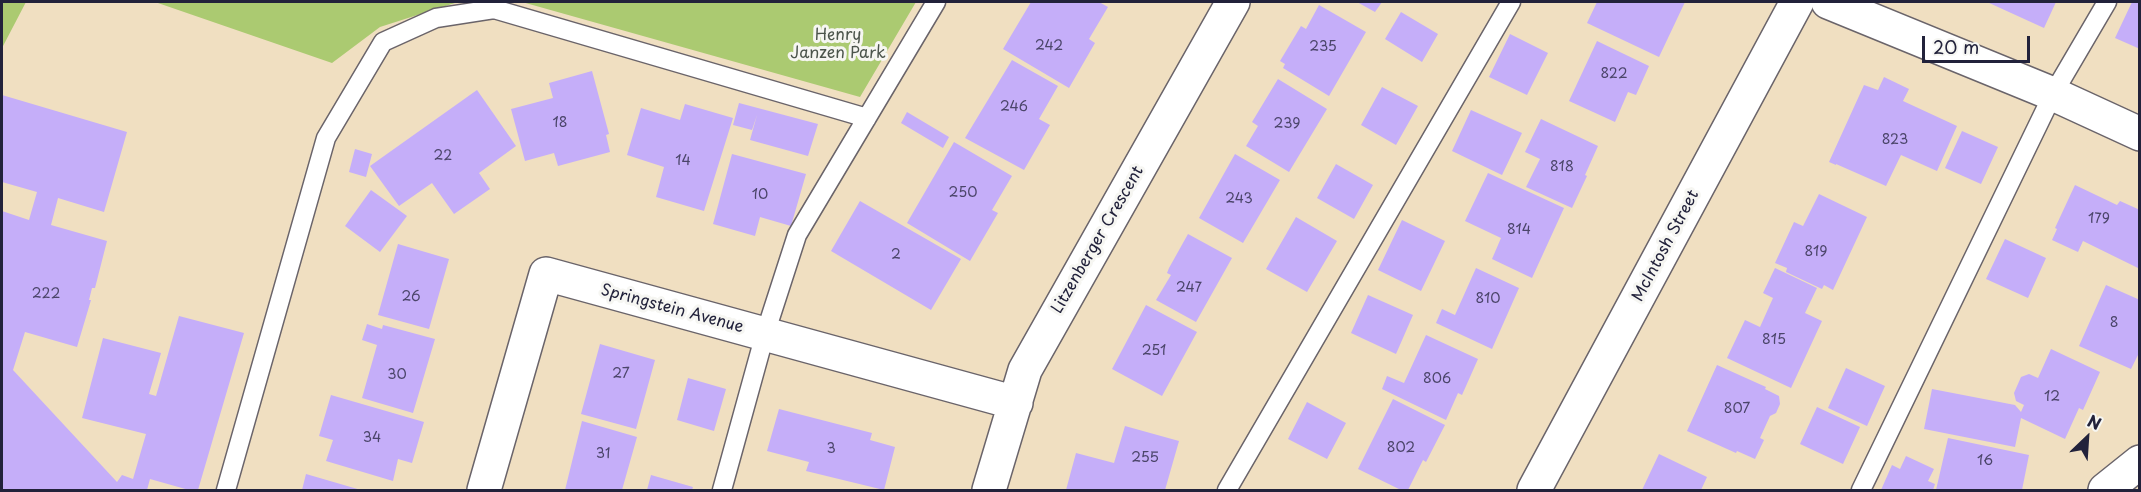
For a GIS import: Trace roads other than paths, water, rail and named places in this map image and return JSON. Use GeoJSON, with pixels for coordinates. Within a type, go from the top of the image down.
{"type":"FeatureCollection","features":[{"type":"Feature","properties":{"kind":"street","name":"Litzenberger Crescent"},"geometry":{"type":"LineString","coordinates":[[989,490],[1028,364],[1233,2]]}},
{"type":"Feature","properties":{"kind":"street","name":"McIntosh Street"},"geometry":{"type":"LineString","coordinates":[[1534,490],[1797,2]]}},
{"type":"Feature","properties":{"kind":"street"},"geometry":{"type":"LineString","coordinates":[[1828,2],[2053,94],[2139,134]]}},
{"type":"Feature","properties":{"kind":"street","name":"Springstein Avenue"},"geometry":{"type":"LineString","coordinates":[[484,490],[546,274],[1016,403]]}},
{"type":"Feature","properties":{"kind":"street"},"geometry":{"type":"LineString","coordinates":[[2105,490],[2139,462]]}},
{"type":"Feature","properties":{"kind":"lane"},"geometry":{"type":"LineString","coordinates":[[722,490],[765,334],[797,235],[936,2]]}},
{"type":"Feature","properties":{"kind":"lane"},"geometry":{"type":"LineString","coordinates":[[1227,490],[1511,2]]}},
{"type":"Feature","properties":{"kind":"lane"},"geometry":{"type":"LineString","coordinates":[[1861,490],[2053,94],[2107,2]]}},
{"type":"Feature","properties":{"kind":"lane"},"geometry":{"type":"LineString","coordinates":[[226,490],[326,138],[383,42],[436,18],[494,9],[867,118]]}},
{"type":"Feature","properties":{"kind":"park label","name":"Henry Janzen Park"},"geometry":{"type":"Point","coordinates":[838,45]}}]}
